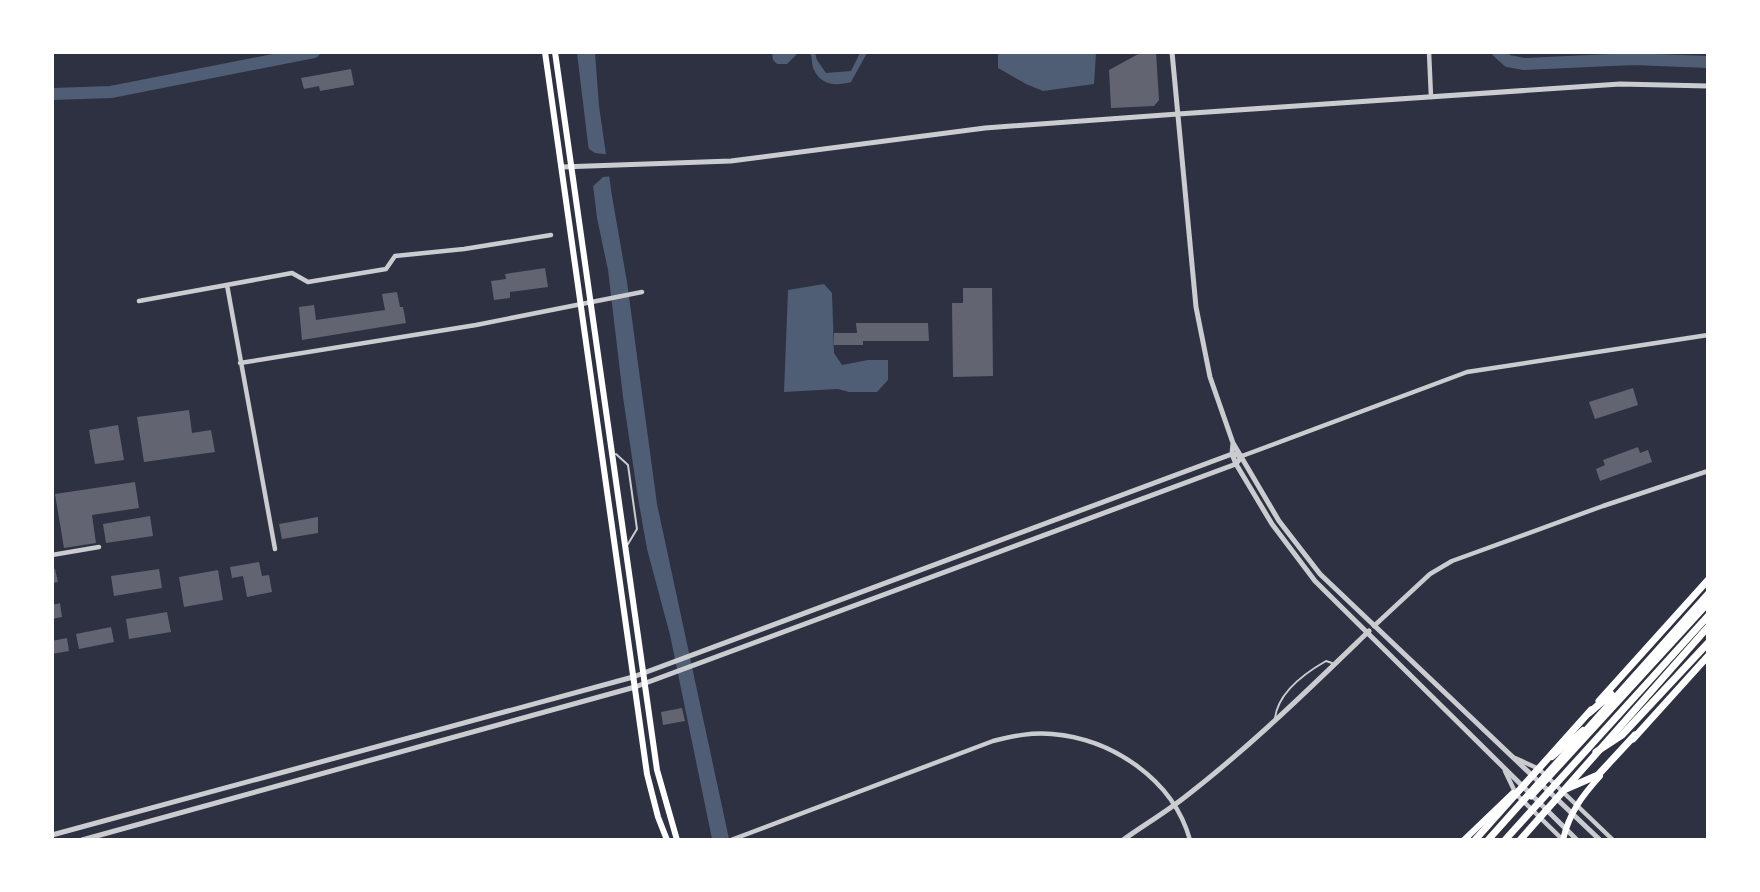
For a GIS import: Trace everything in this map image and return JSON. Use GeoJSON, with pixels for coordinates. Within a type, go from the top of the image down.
{"type":"FeatureCollection","features":[{"type":"Feature","properties":{"kind":"main road"},"geometry":{"type":"LineString","coordinates":[[545,52],[647,774],[667,839]]}},
{"type":"Feature","properties":{"kind":"main road"},"geometry":{"type":"LineString","coordinates":[[555,52],[657,770],[677,839]]}},
{"type":"Feature","properties":{"kind":"main road"},"geometry":{"type":"LineString","coordinates":[[1475,839],[1707,580]]}},
{"type":"Feature","properties":{"kind":"main road"},"geometry":{"type":"LineString","coordinates":[[1589,713],[1619,688],[1707,587]]}},
{"type":"Feature","properties":{"kind":"main road"},"geometry":{"type":"LineString","coordinates":[[1488,839],[1707,594]]}},
{"type":"Feature","properties":{"kind":"main road"},"geometry":{"type":"LineString","coordinates":[[1488,839],[1546,781],[1707,603]]}},
{"type":"Feature","properties":{"kind":"main road"},"geometry":{"type":"LineString","coordinates":[[1505,839],[1707,616]]}},
{"type":"Feature","properties":{"kind":"main road"},"geometry":{"type":"LineString","coordinates":[[1520,839],[1707,627]]}},
{"type":"Feature","properties":{"kind":"main road"},"geometry":{"type":"LineString","coordinates":[[1597,752],[1622,735],[1707,643]]}},
{"type":"Feature","properties":{"kind":"main road"},"geometry":{"type":"LineString","coordinates":[[1559,794],[1598,775],[1707,656]]}},
{"type":"Feature","properties":{"kind":"main road"},"geometry":{"type":"LineString","coordinates":[[1564,838],[1569,818],[1581,797],[1707,656]]}},
{"type":"Feature","properties":{"kind":"main road"},"geometry":{"type":"LineString","coordinates":[[1600,721],[1619,688]]}},
{"type":"Feature","properties":{"kind":"main road"},"geometry":{"type":"LineString","coordinates":[[1464,839],[1587,726]]}},
{"type":"Feature","properties":{"kind":"street"},"geometry":{"type":"LineString","coordinates":[[1172,52],[1199,326],[1210,377],[1233,443],[1279,521],[1320,574],[1514,757],[1546,781],[1600,839]]}},
{"type":"Feature","properties":{"kind":"street"},"geometry":{"type":"LineString","coordinates":[[1429,52],[1431,97]]}},
{"type":"Feature","properties":{"kind":"street"},"geometry":{"type":"LineString","coordinates":[[561,167],[731,161],[985,128],[1178,114],[1636,83],[1707,86]]}},
{"type":"Feature","properties":{"kind":"street"},"geometry":{"type":"LineString","coordinates":[[139,301],[292,273],[308,282],[386,269],[396,256],[464,249],[551,235]]}},
{"type":"Feature","properties":{"kind":"street"},"geometry":{"type":"LineString","coordinates":[[227,285],[275,549]]}},
{"type":"Feature","properties":{"kind":"street"},"geometry":{"type":"LineString","coordinates":[[240,363],[476,325],[642,292]]}},
{"type":"Feature","properties":{"kind":"street"},"geometry":{"type":"LineString","coordinates":[[82,839],[635,687],[1236,464],[1242,457],[1467,372],[1707,335]]}},
{"type":"Feature","properties":{"kind":"street"},"geometry":{"type":"LineString","coordinates":[[1233,443],[1232,454],[1236,464],[1292,552],[1315,581],[1577,839]]}},
{"type":"Feature","properties":{"kind":"street"},"geometry":{"type":"LineString","coordinates":[[52,835],[643,674],[1232,454],[1242,457]]}},
{"type":"Feature","properties":{"kind":"street"},"geometry":{"type":"LineString","coordinates":[[1123,839],[1174,805],[1275,721],[1430,575],[1452,561],[1707,471]]}},
{"type":"Feature","properties":{"kind":"street"},"geometry":{"type":"LineString","coordinates":[[52,555],[99,547]]}},
{"type":"Feature","properties":{"kind":"street"},"geometry":{"type":"LineString","coordinates":[[732,839],[993,741],[1022,734],[1050,733],[1076,737],[1102,746],[1127,759],[1151,777],[1174,805],[1190,839]]}},
{"type":"Feature","properties":{"kind":"street"},"geometry":{"type":"LineString","coordinates":[[1503,767],[1516,794],[1564,838]]}},
{"type":"Feature","properties":{"kind":"street"},"geometry":{"type":"LineString","coordinates":[[1559,794],[1613,839]]}},
{"type":"Feature","properties":{"kind":"lane"},"geometry":{"type":"LineString","coordinates":[[612,450],[628,465],[637,529],[625,548]]}},
{"type":"Feature","properties":{"kind":"lane"},"geometry":{"type":"LineString","coordinates":[[1275,721],[1279,701],[1311,670],[1326,661],[1336,664]]}},
{"type":"Feature","properties":{"kind":"water"},"geometry":{"type":"Polygon","coordinates":[[[772,52],[798,53],[787,64],[777,64],[773,60],[772,52]]]}},
{"type":"Feature","properties":{"kind":"water"},"geometry":{"type":"Polygon","coordinates":[[[577,53],[595,53],[599,106],[627,282],[657,504],[729,839],[712,839],[670,635],[647,549],[623,397],[608,270],[597,218],[577,53]]]}},
{"type":"Feature","properties":{"kind":"water"},"geometry":{"type":"Polygon","coordinates":[[[810,53],[815,53],[826,73],[851,71],[860,53],[867,53],[851,82],[835,84],[825,82],[817,75],[810,53]]]}},
{"type":"Feature","properties":{"kind":"water"},"geometry":{"type":"Polygon","coordinates":[[[998,53],[1096,53],[1094,84],[1043,91],[998,68],[998,53]]]}},
{"type":"Feature","properties":{"kind":"water"},"geometry":{"type":"Polygon","coordinates":[[[824,284],[832,293],[834,353],[842,365],[868,360],[888,360],[888,380],[877,392],[849,392],[838,389],[784,392],[788,290],[824,284]]]}},
{"type":"Feature","properties":{"kind":"pier"},"geometry":{"type":"Polygon","coordinates":[[[585,141],[595,153],[611,155],[613,176],[603,177],[590,189],[585,141]]]}},
{"type":"Feature","properties":{"kind":"building"},"geometry":{"type":"Polygon","coordinates":[[[1142,52],[1156,52],[1159,100],[1154,106],[1111,108],[1109,70],[1142,52]]]}},
{"type":"Feature","properties":{"kind":"building"},"geometry":{"type":"Polygon","coordinates":[[[351,69],[354,85],[320,91],[319,86],[304,89],[301,78],[351,69]]]}},
{"type":"Feature","properties":{"kind":"building"},"geometry":{"type":"Polygon","coordinates":[[[545,268],[548,287],[510,292],[510,298],[494,300],[491,281],[506,279],[505,274],[545,268]]]}},
{"type":"Feature","properties":{"kind":"building"},"geometry":{"type":"Polygon","coordinates":[[[963,288],[992,288],[993,376],[953,377],[952,303],[963,303],[963,288]]]}},
{"type":"Feature","properties":{"kind":"building"},"geometry":{"type":"Polygon","coordinates":[[[397,292],[406,323],[302,340],[299,307],[314,305],[316,320],[385,310],[382,294],[397,292]]]}},
{"type":"Feature","properties":{"kind":"building"},"geometry":{"type":"Polygon","coordinates":[[[856,323],[928,323],[929,341],[863,341],[863,345],[834,345],[834,333],[857,333],[856,323]]]}},
{"type":"Feature","properties":{"kind":"building"},"geometry":{"type":"Polygon","coordinates":[[[1633,388],[1638,405],[1595,419],[1589,402],[1633,388]]]}},
{"type":"Feature","properties":{"kind":"building"},"geometry":{"type":"Polygon","coordinates":[[[189,410],[192,433],[211,430],[215,452],[144,462],[137,417],[189,410]]]}},
{"type":"Feature","properties":{"kind":"building"},"geometry":{"type":"Polygon","coordinates":[[[118,425],[124,460],[95,464],[89,430],[118,425]]]}},
{"type":"Feature","properties":{"kind":"building"},"geometry":{"type":"Polygon","coordinates":[[[1638,447],[1640,453],[1648,450],[1652,462],[1600,481],[1596,469],[1605,465],[1603,460],[1638,447]]]}},
{"type":"Feature","properties":{"kind":"building"},"geometry":{"type":"Polygon","coordinates":[[[135,482],[139,508],[92,515],[96,543],[64,548],[55,494],[135,482]]]}},
{"type":"Feature","properties":{"kind":"building"},"geometry":{"type":"Polygon","coordinates":[[[150,516],[153,536],[106,543],[103,524],[150,516]]]}},
{"type":"Feature","properties":{"kind":"building"},"geometry":{"type":"Polygon","coordinates":[[[318,517],[318,533],[282,539],[279,524],[318,517]]]}},
{"type":"Feature","properties":{"kind":"building"},"geometry":{"type":"Polygon","coordinates":[[[259,562],[262,576],[269,575],[272,592],[247,597],[243,576],[232,578],[230,567],[259,562]]]}},
{"type":"Feature","properties":{"kind":"building"},"geometry":{"type":"Polygon","coordinates":[[[52,569],[55,569],[58,582],[52,583],[52,569]]]}},
{"type":"Feature","properties":{"kind":"building"},"geometry":{"type":"Polygon","coordinates":[[[159,569],[162,588],[114,596],[111,576],[159,569]]]}},
{"type":"Feature","properties":{"kind":"building"},"geometry":{"type":"Polygon","coordinates":[[[218,570],[223,600],[184,607],[179,577],[218,570]]]}},
{"type":"Feature","properties":{"kind":"building"},"geometry":{"type":"Polygon","coordinates":[[[60,603],[62,617],[52,619],[52,605],[60,603]]]}},
{"type":"Feature","properties":{"kind":"building"},"geometry":{"type":"Polygon","coordinates":[[[167,612],[171,632],[129,639],[126,619],[167,612]]]}},
{"type":"Feature","properties":{"kind":"building"},"geometry":{"type":"Polygon","coordinates":[[[111,627],[114,642],[79,649],[76,634],[111,627]]]}},
{"type":"Feature","properties":{"kind":"building"},"geometry":{"type":"Polygon","coordinates":[[[67,638],[69,651],[52,654],[52,641],[67,638]]]}},
{"type":"Feature","properties":{"kind":"building"},"geometry":{"type":"Polygon","coordinates":[[[682,708],[685,721],[663,725],[661,712],[682,708]]]}},
{"type":"Feature","properties":{"kind":"waterway"},"geometry":{"type":"LineString","coordinates":[[52,94],[111,92],[314,52]]}},
{"type":"Feature","properties":{"kind":"waterway"},"geometry":{"type":"LineString","coordinates":[[1498,52],[1508,61],[1524,64],[1633,59],[1708,62]]}}]}
